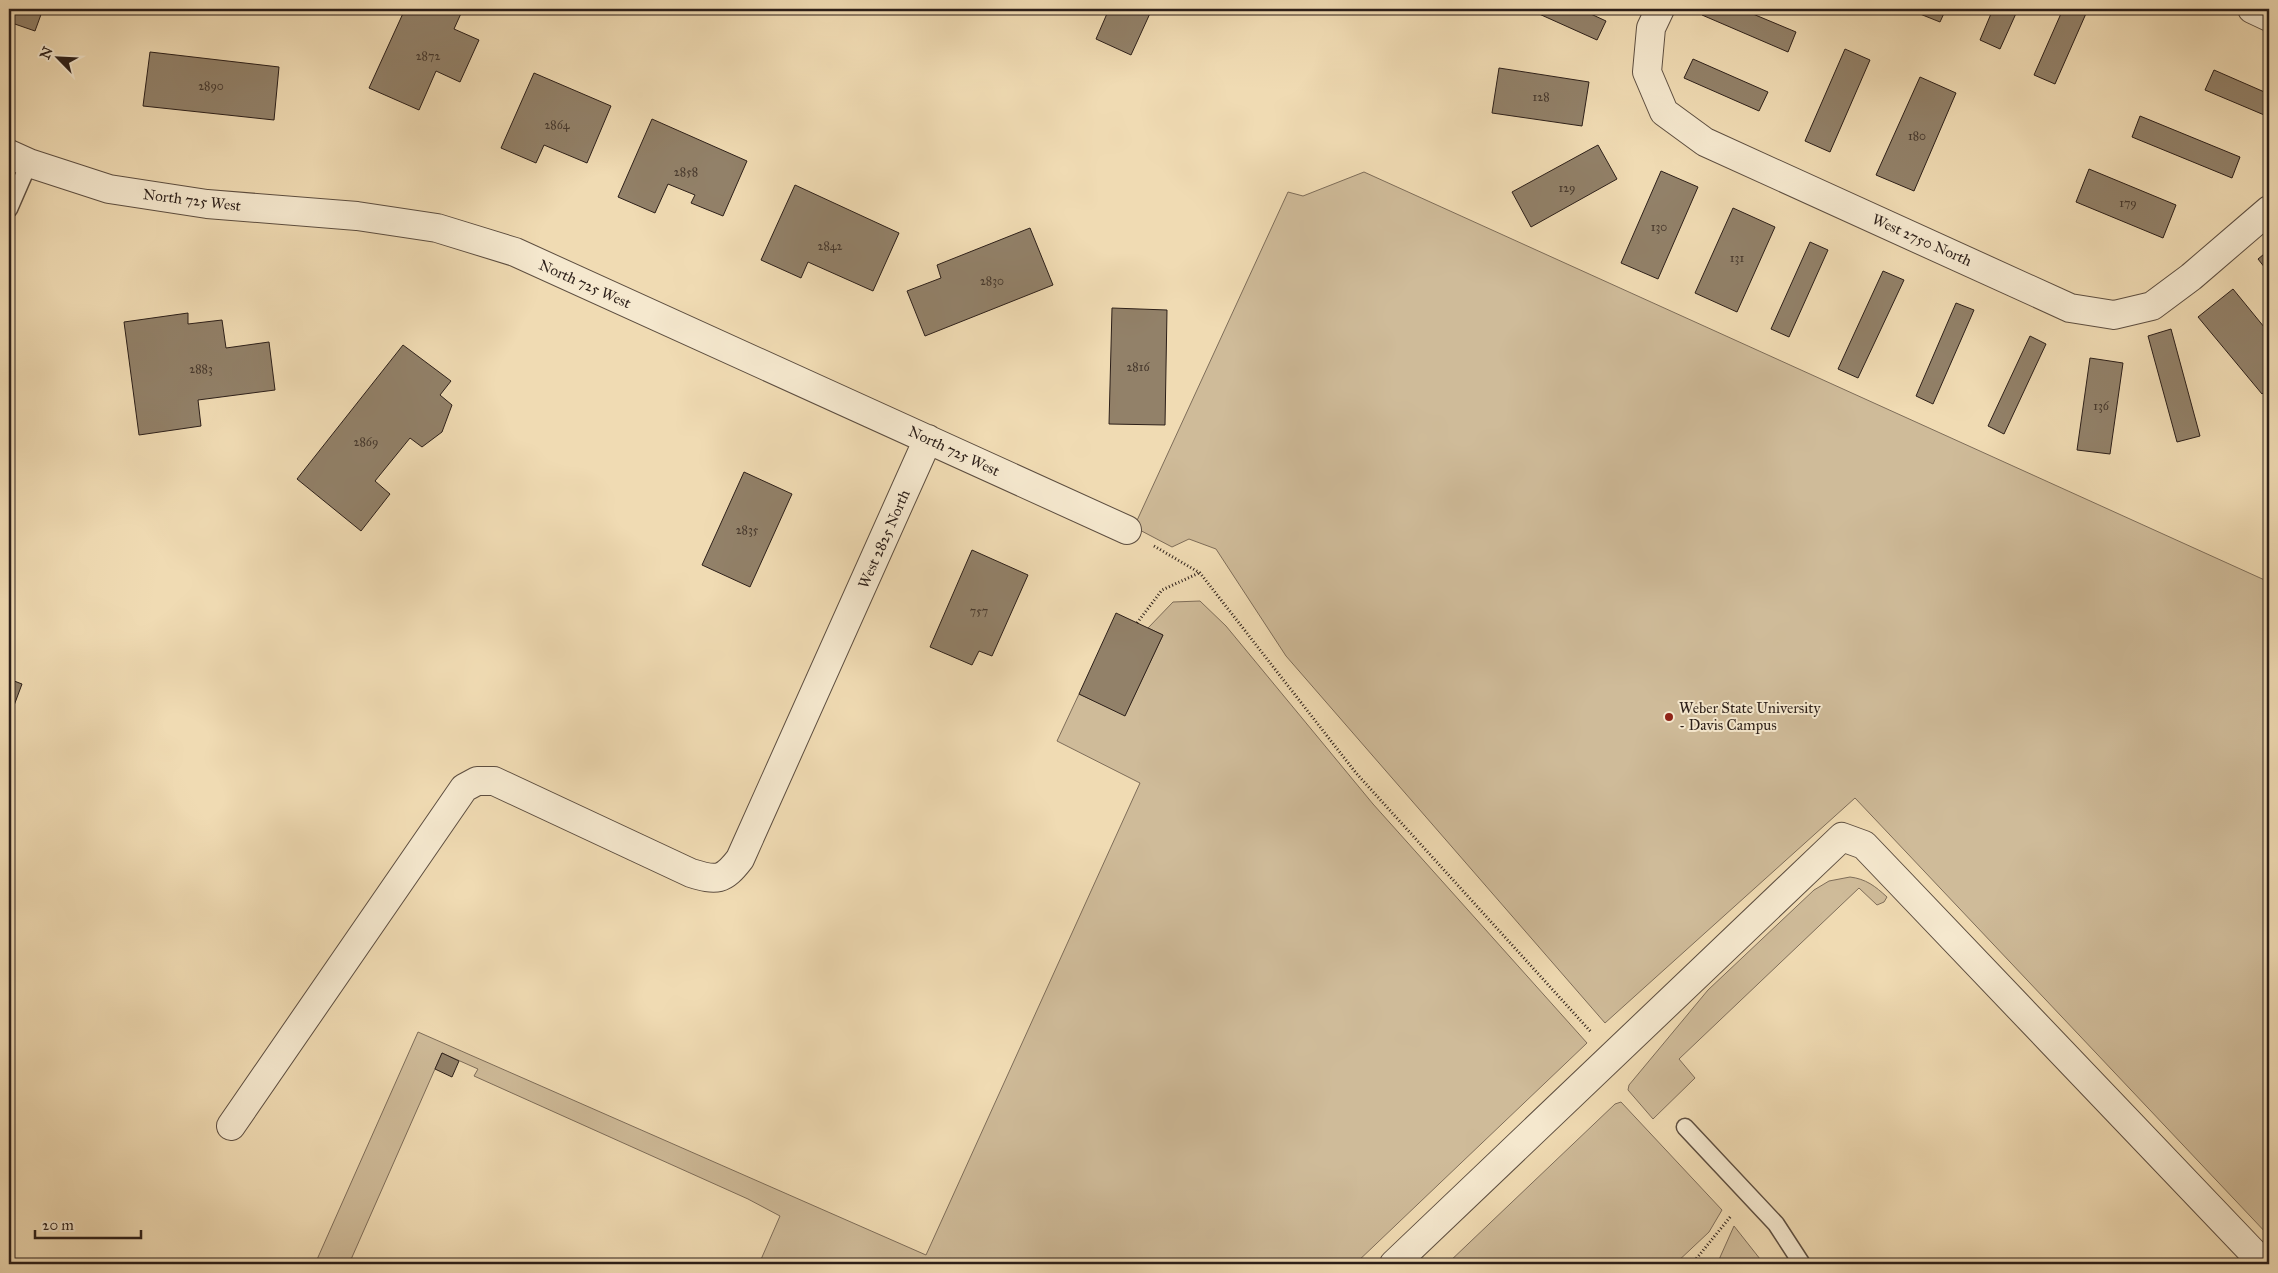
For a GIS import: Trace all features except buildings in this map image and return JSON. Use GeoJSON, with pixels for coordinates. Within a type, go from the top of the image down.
{"type":"FeatureCollection","features":[{"type":"Feature","properties":{"kind":"street","name":"West 2750 North"},"geometry":{"type":"LineString","coordinates":[[1660,9],[1651,28],[1647,72],[1664,112],[1705,142],[2070,308],[2114,315],[2152,306],[2191,277],[2269,210]]}},
{"type":"Feature","properties":{"kind":"street"},"geometry":{"type":"LineString","coordinates":[[2252,9],[2269,17]]}},
{"type":"Feature","properties":{"kind":"street","name":"North 725 West"},"geometry":{"type":"LineString","coordinates":[[19,159],[119,191],[207,204],[357,216],[446,230],[515,252],[1127,530]]}},
{"type":"Feature","properties":{"kind":"street","name":"West 2825 North"},"geometry":{"type":"LineString","coordinates":[[231,1126],[464,788],[477,782],[494,780],[691,873],[710,878],[728,874],[740,859],[928,439]]}},
{"type":"Feature","properties":{"kind":"street"},"geometry":{"type":"LineString","coordinates":[[1394,1264],[1842,837],[1864,845],[2264,1264]]}},
{"type":"Feature","properties":{"kind":"lane"},"geometry":{"type":"LineString","coordinates":[[9,209],[19,159]]}},
{"type":"Feature","properties":{"kind":"lane"},"geometry":{"type":"LineString","coordinates":[[1685,1127],[1776,1224],[1802,1264]]}},
{"type":"Feature","properties":{"kind":"path"},"geometry":{"type":"LineString","coordinates":[[1127,530],[1200,573],[1356,773],[1612,1055]]}},
{"type":"Feature","properties":{"kind":"path"},"geometry":{"type":"LineString","coordinates":[[1136,623],[1162,590],[1200,573]]}},
{"type":"Feature","properties":{"kind":"path"},"geometry":{"type":"LineString","coordinates":[[1692,1264],[1730,1216]]}},
{"type":"Feature","properties":{"kind":"shaded area"},"geometry":{"type":"Polygon","coordinates":[[[1364,172],[2269,582],[2269,1236],[1855,798],[1605,1023],[1286,656],[1216,549],[1189,539],[1172,547],[1134,527],[1288,192],[1303,196],[1364,172]]]}},
{"type":"Feature","properties":{"kind":"shaded area"},"geometry":{"type":"Polygon","coordinates":[[[1200,601],[1226,626],[1373,804],[1587,1043],[1355,1264],[759,1264],[780,1216],[748,1199],[474,1076],[478,1069],[442,1053],[349,1264],[315,1264],[418,1032],[926,1255],[1140,783],[1057,741],[1079,694],[1125,715],[1163,635],[1148,628],[1173,602],[1200,601]]]}},
{"type":"Feature","properties":{"kind":"shaded area"},"geometry":{"type":"Polygon","coordinates":[[[1850,877],[1861,879],[1874,886],[1887,897],[1884,902],[1877,905],[1859,888],[1679,1059],[1695,1078],[1653,1119],[1628,1090],[1629,1085],[1708,990],[1814,890],[1829,881],[1850,877]]]}},
{"type":"Feature","properties":{"kind":"shaded area"},"geometry":{"type":"Polygon","coordinates":[[[1621,1102],[1722,1210],[1709,1232],[1675,1264],[1447,1264],[1615,1104],[1621,1102]]]}},
{"type":"Feature","properties":{"kind":"shaded area"},"geometry":{"type":"Polygon","coordinates":[[[1734,1226],[1764,1264],[1717,1264],[1734,1226]]]}},
{"type":"Feature","properties":{"kind":"place","name":"Weber State University - Davis Campus"},"geometry":{"type":"Point","coordinates":[1669,717]}}]}
